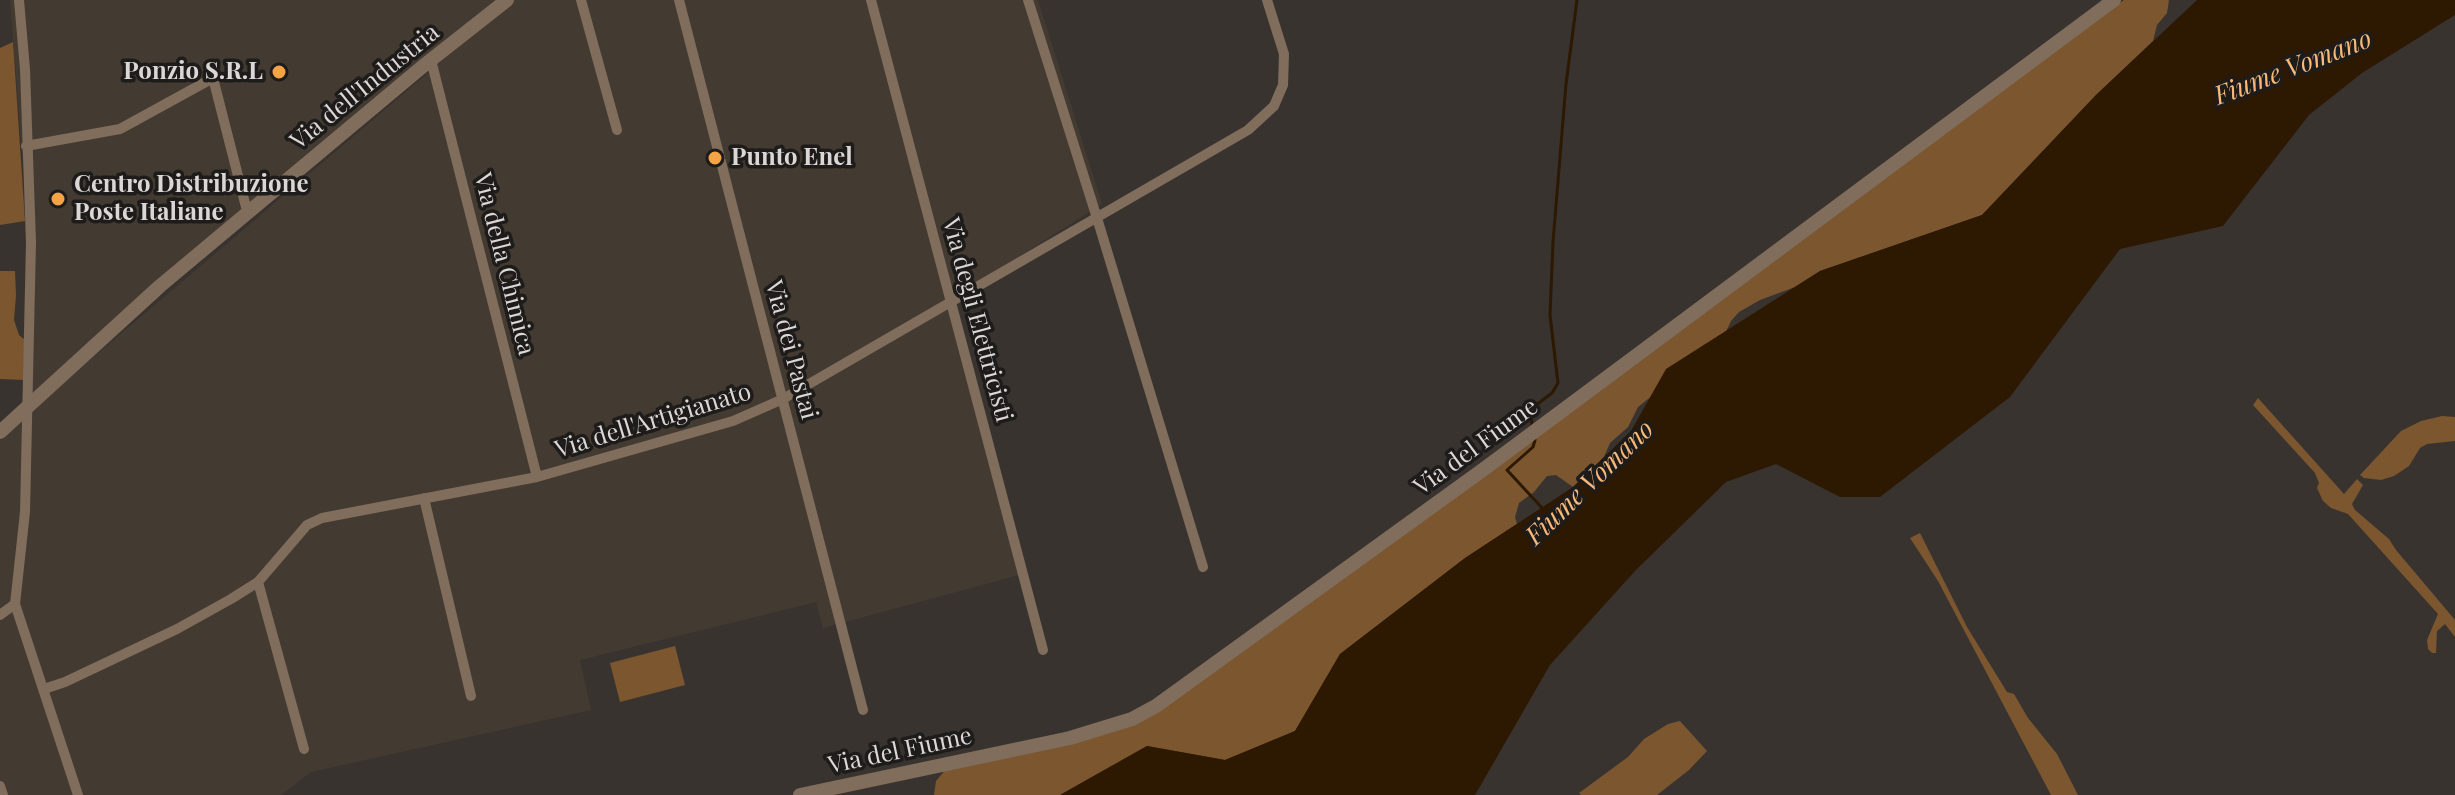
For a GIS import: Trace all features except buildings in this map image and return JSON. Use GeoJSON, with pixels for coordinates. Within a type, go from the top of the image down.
{"type":"FeatureCollection","features":[{"type":"Feature","properties":{"kind":"street"},"geometry":{"type":"LineString","coordinates":[[19,0],[25,69],[31,242],[25,512],[15,604],[76,794]]}},
{"type":"Feature","properties":{"kind":"street","name":"Via dell'Industria"},"geometry":{"type":"LineString","coordinates":[[0,432],[155,290],[247,211],[507,0]]}},
{"type":"Feature","properties":{"kind":"street"},"geometry":{"type":"LineString","coordinates":[[581,0],[617,130]]}},
{"type":"Feature","properties":{"kind":"street","name":"Via dei Pastai"},"geometry":{"type":"LineString","coordinates":[[679,0],[863,710]]}},
{"type":"Feature","properties":{"kind":"street","name":"Via degli Elettricisti"},"geometry":{"type":"LineString","coordinates":[[871,0],[1043,650]]}},
{"type":"Feature","properties":{"kind":"street"},"geometry":{"type":"LineString","coordinates":[[1028,0],[1203,567]]}},
{"type":"Feature","properties":{"kind":"street","name":"Via dell'Artigianato"},"geometry":{"type":"LineString","coordinates":[[44,689],[177,629],[258,582],[307,525],[322,518],[537,477],[733,421],[783,399],[1248,130],[1274,106],[1283,85],[1284,54],[1267,0]]}},
{"type":"Feature","properties":{"kind":"street","name":"Via del Fiume"},"geometry":{"type":"LineString","coordinates":[[800,795],[1070,738],[1132,719],[1156,706],[1484,469],[2114,0]]}},
{"type":"Feature","properties":{"kind":"street","name":"Via della Chimica"},"geometry":{"type":"LineString","coordinates":[[431,60],[537,477]]}},
{"type":"Feature","properties":{"kind":"street"},"geometry":{"type":"LineString","coordinates":[[26,146],[120,129],[213,78],[247,211]]}},
{"type":"Feature","properties":{"kind":"street"},"geometry":{"type":"LineString","coordinates":[[424,498],[471,696]]}},
{"type":"Feature","properties":{"kind":"street"},"geometry":{"type":"LineString","coordinates":[[258,582],[304,749]]}},
{"type":"Feature","properties":{"kind":"street"},"geometry":{"type":"LineString","coordinates":[[0,615],[15,604]]}},
{"type":"Feature","properties":{"kind":"street"},"geometry":{"type":"LineString","coordinates":[[0,786],[3,795]]}},
{"type":"Feature","properties":{"kind":"shaded area"},"geometry":{"type":"Polygon","coordinates":[[[10,0],[498,0],[23,401],[27,280],[23,166],[10,0]]]}},
{"type":"Feature","properties":{"kind":"shaded area"},"geometry":{"type":"Polygon","coordinates":[[[514,0],[1038,0],[1102,204],[949,301],[1019,575],[823,628],[816,602],[580,660],[591,710],[311,772],[281,795],[0,795],[0,440],[45,398],[514,0]]]}},
{"type":"Feature","properties":{"kind":"shaded area"},"geometry":{"type":"Polygon","coordinates":[[[2124,0],[2169,0],[2167,13],[2157,25],[2153,41],[2096,95],[1982,215],[1820,271],[1795,287],[1739,312],[1722,340],[1638,407],[1628,427],[1610,443],[1603,459],[1573,487],[1556,475],[1547,476],[1534,492],[1519,503],[1515,517],[1517,524],[1465,558],[1340,654],[1295,731],[1225,760],[1147,746],[1060,795],[934,795],[936,781],[946,769],[1127,723],[2124,0]]]}},
{"type":"Feature","properties":{"kind":"shaded area"},"geometry":{"type":"Polygon","coordinates":[[[13,42],[25,221],[0,225],[0,48],[13,42]]]}},
{"type":"Feature","properties":{"kind":"shaded area"},"geometry":{"type":"Polygon","coordinates":[[[0,271],[15,271],[14,320],[19,335],[25,340],[24,380],[0,379],[0,271]]]}},
{"type":"Feature","properties":{"kind":"shaded area"},"geometry":{"type":"Polygon","coordinates":[[[2258,398],[2344,494],[2357,479],[2363,485],[2352,504],[2355,510],[2389,539],[2455,620],[2455,637],[2445,624],[2437,631],[2436,653],[2428,649],[2427,640],[2438,614],[2348,514],[2331,508],[2323,501],[2315,473],[2253,405],[2258,398]]]}},
{"type":"Feature","properties":{"kind":"shaded area"},"geometry":{"type":"Polygon","coordinates":[[[2442,416],[2455,417],[2455,441],[2427,444],[2420,448],[2409,466],[2394,476],[2381,480],[2360,475],[2401,431],[2421,421],[2442,416]]]}},
{"type":"Feature","properties":{"kind":"shaded area"},"geometry":{"type":"Polygon","coordinates":[[[1920,533],[1967,627],[2007,692],[2014,694],[2028,718],[2057,754],[2078,795],[2051,795],[1938,581],[1910,538],[1920,533]]]}},
{"type":"Feature","properties":{"kind":"shaded area"},"geometry":{"type":"Polygon","coordinates":[[[675,646],[685,685],[620,702],[610,663],[675,646]]]}},
{"type":"Feature","properties":{"kind":"shaded area"},"geometry":{"type":"Polygon","coordinates":[[[1680,721],[1707,751],[1657,795],[1579,793],[1628,757],[1644,739],[1668,724],[1680,721]]]}},
{"type":"Feature","properties":{"kind":"water","name":"Fiume Vomano"},"geometry":{"type":"Polygon","coordinates":[[[2197,0],[2455,0],[2455,15],[2362,73],[2309,115],[2223,226],[2120,249],[2010,397],[1880,497],[1840,497],[1776,464],[1726,482],[1636,570],[1550,665],[1475,795],[1060,795],[1147,746],[1225,760],[1295,731],[1340,654],[1465,558],[1573,487],[1631,431],[1666,369],[1820,271],[1982,215],[2096,95],[2197,0]]]}},
{"type":"Feature","properties":{"kind":"waterway"},"geometry":{"type":"LineString","coordinates":[[1532,427],[1531,409],[1552,393],[1558,383],[1550,315],[1553,242],[1566,84],[1577,0]]}},
{"type":"Feature","properties":{"kind":"waterway","name":"Fiume Vomano"},"geometry":{"type":"LineString","coordinates":[[1535,440],[1533,447],[1507,470],[1543,509]]}},
{"type":"Feature","properties":{"kind":"place","name":"Ponzio S.R.L"},"geometry":{"type":"Point","coordinates":[279,72]}},
{"type":"Feature","properties":{"kind":"place","name":"Punto Enel"},"geometry":{"type":"Point","coordinates":[715,158]}},
{"type":"Feature","properties":{"kind":"place","name":"Centro Distribuzione Poste Italiane"},"geometry":{"type":"Point","coordinates":[58,199]}}]}
